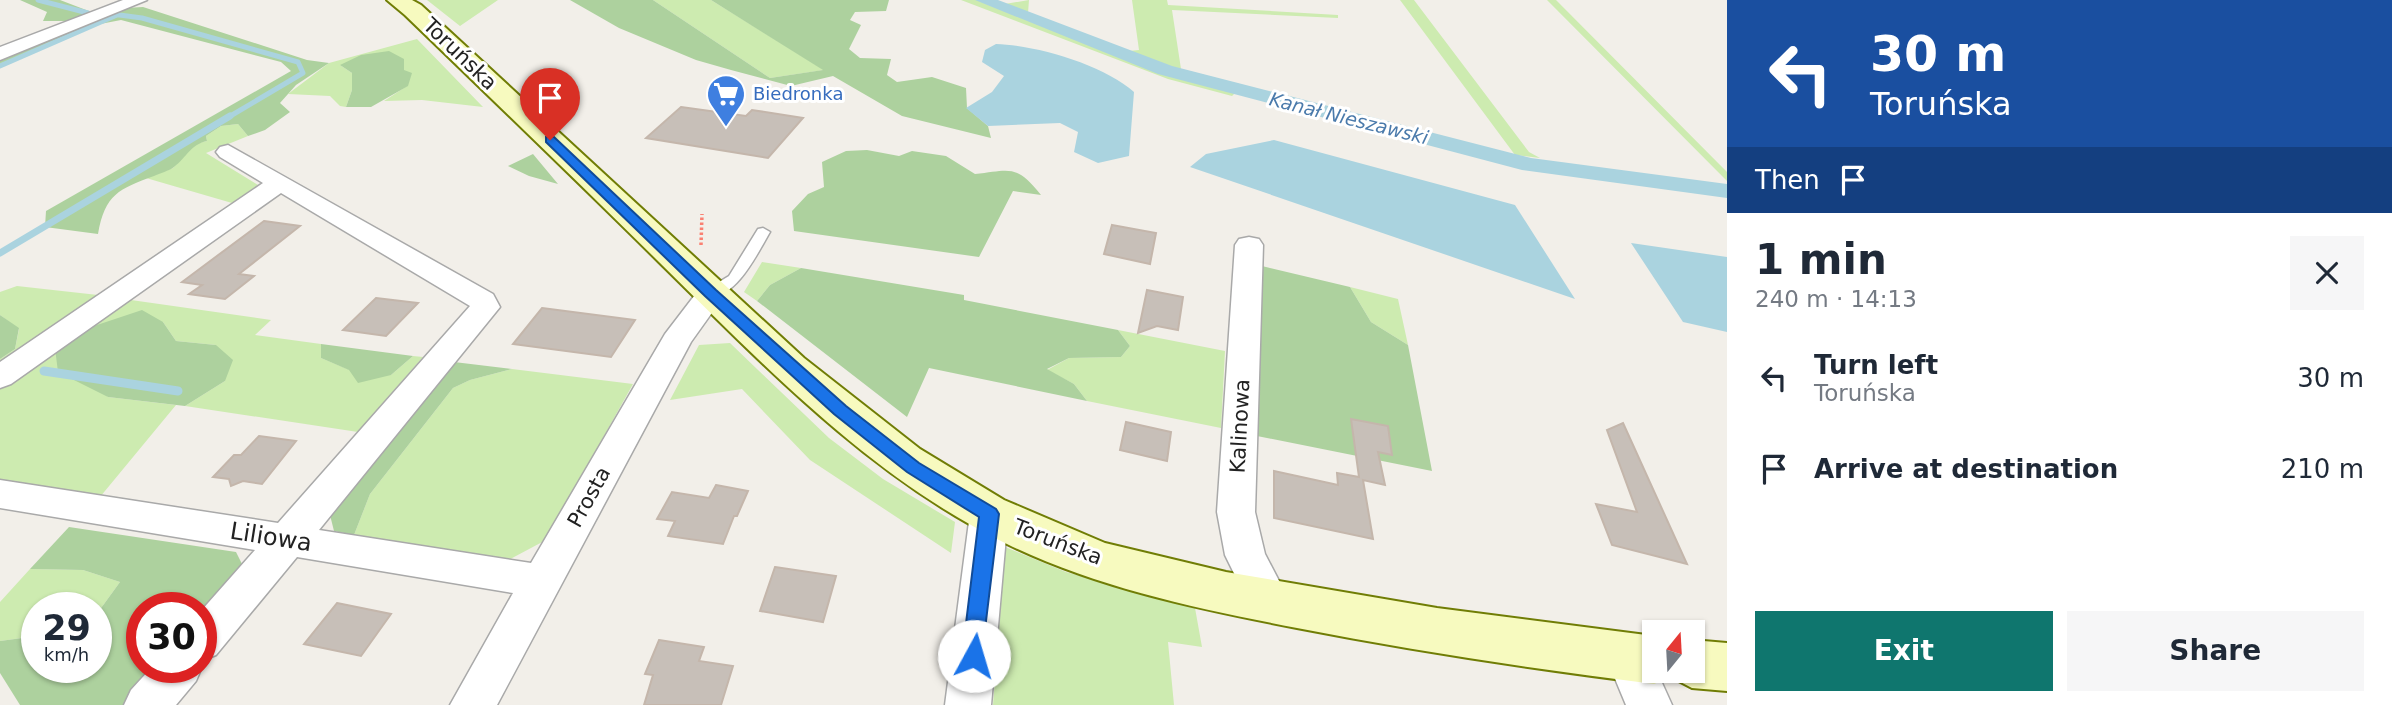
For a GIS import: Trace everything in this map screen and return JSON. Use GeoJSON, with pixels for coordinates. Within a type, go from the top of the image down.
{"type":"FeatureCollection","features":[{"type":"Feature","properties":{"kind":"main road","name":"Toruńska"},"geometry":{"type":"LineString","coordinates":[[397,0],[413,10],[710,293],[840,410],[913,468],[989,514],[1074,551],[1136,571],[1269,602],[1479,639],[1641,658]]}},
{"type":"Feature","properties":{"kind":"main road"},"geometry":{"type":"LineString","coordinates":[[1705,665],[1727,667]]}},
{"type":"Feature","properties":{"kind":"street"},"geometry":{"type":"LineString","coordinates":[[0,54],[138,0]]}},
{"type":"Feature","properties":{"kind":"street"},"geometry":{"type":"LineString","coordinates":[[217,624],[485,307],[482,300],[474,295],[229,152]]}},
{"type":"Feature","properties":{"kind":"street"},"geometry":{"type":"LineString","coordinates":[[0,377],[279,183]]}},
{"type":"Feature","properties":{"kind":"street","name":"Kalinowa"},"geometry":{"type":"LineString","coordinates":[[1249,244],[1236,512],[1245,555],[1269,602]]}},
{"type":"Feature","properties":{"kind":"street","name":"Prosta"},"geometry":{"type":"LineString","coordinates":[[473,705],[676,341],[710,293]]}},
{"type":"Feature","properties":{"kind":"street","name":"Liliowa"},"geometry":{"type":"LineString","coordinates":[[0,494],[542,581]]}},
{"type":"Feature","properties":{"kind":"street"},"geometry":{"type":"LineString","coordinates":[[968,705],[989,514]]}},
{"type":"Feature","properties":{"kind":"street"},"geometry":{"type":"LineString","coordinates":[[1641,658],[1649,705]]}},
{"type":"Feature","properties":{"kind":"street"},"geometry":{"type":"LineString","coordinates":[[147,705],[166,683]]}},
{"type":"Feature","properties":{"kind":"lane"},"geometry":{"type":"LineString","coordinates":[[710,293],[734,279],[763,232]]}},
{"type":"Feature","properties":{"kind":"green space"},"geometry":{"type":"Polygon","coordinates":[[[20,0],[60,0],[94,13],[74,21],[43,21],[47,12],[20,0]]]}},
{"type":"Feature","properties":{"kind":"green space"},"geometry":{"type":"Polygon","coordinates":[[[427,0],[498,0],[460,26],[427,0]]]}},
{"type":"Feature","properties":{"kind":"green space"},"geometry":{"type":"Polygon","coordinates":[[[570,0],[653,0],[770,78],[823,70],[711,0],[889,0],[886,11],[855,12],[850,20],[861,25],[849,49],[860,58],[891,59],[887,75],[897,82],[932,77],[966,88],[967,108],[988,126],[991,138],[902,116],[833,76],[791,86],[696,60],[619,28],[570,0]]]}},
{"type":"Feature","properties":{"kind":"green space"},"geometry":{"type":"Polygon","coordinates":[[[653,0],[711,0],[824,70],[770,78],[653,0]]]}},
{"type":"Feature","properties":{"kind":"green space"},"geometry":{"type":"Polygon","coordinates":[[[961,0],[993,0],[1005,4],[1029,0],[1028,13],[1129,51],[1139,50],[1132,0],[1167,0],[1168,5],[1338,15],[1338,18],[1172,10],[1181,69],[1243,85],[1232,96],[1168,79],[961,0]]]}},
{"type":"Feature","properties":{"kind":"green space"},"geometry":{"type":"Polygon","coordinates":[[[1400,0],[1414,0],[1529,152],[1540,158],[1515,155],[1400,0]]]}},
{"type":"Feature","properties":{"kind":"green space"},"geometry":{"type":"Polygon","coordinates":[[[1547,0],[1556,0],[1727,172],[1727,181],[1547,0]]]}},
{"type":"Feature","properties":{"kind":"green space"},"geometry":{"type":"Polygon","coordinates":[[[143,7],[307,60],[329,63],[296,85],[280,103],[290,112],[265,130],[248,136],[238,124],[221,126],[206,136],[207,141],[193,148],[172,168],[131,185],[116,195],[105,210],[98,234],[45,227],[46,211],[291,71],[281,62],[121,20],[95,25],[0,66],[0,60],[125,8],[143,7]]]}},
{"type":"Feature","properties":{"kind":"green space"},"geometry":{"type":"Polygon","coordinates":[[[417,39],[483,107],[422,100],[384,101],[407,86],[340,65],[352,73],[352,90],[346,107],[340,106],[330,96],[288,94],[329,63],[417,39]]]}},
{"type":"Feature","properties":{"kind":"green space"},"geometry":{"type":"Polygon","coordinates":[[[389,51],[404,59],[404,70],[412,73],[408,86],[371,107],[346,107],[352,90],[352,73],[340,65],[361,55],[389,51]]]}},
{"type":"Feature","properties":{"kind":"green space"},"geometry":{"type":"Polygon","coordinates":[[[238,124],[248,136],[206,153],[258,185],[232,203],[146,178],[173,168],[195,144],[207,141],[206,136],[221,126],[238,124]]]}},
{"type":"Feature","properties":{"kind":"green space"},"geometry":{"type":"Polygon","coordinates":[[[867,150],[899,156],[912,151],[946,156],[975,174],[1012,171],[1025,178],[1041,195],[1013,191],[979,257],[794,231],[792,211],[808,194],[824,187],[822,162],[846,151],[867,150]]]}},
{"type":"Feature","properties":{"kind":"green space"},"geometry":{"type":"Polygon","coordinates":[[[533,154],[558,184],[529,176],[508,166],[533,154]]]}},
{"type":"Feature","properties":{"kind":"green space"},"geometry":{"type":"Polygon","coordinates":[[[762,262],[801,268],[770,285],[757,301],[744,292],[762,262]]]}},
{"type":"Feature","properties":{"kind":"green space"},"geometry":{"type":"Polygon","coordinates":[[[1262,266],[1350,287],[1371,322],[1408,345],[1432,471],[1252,435],[1262,266]]]}},
{"type":"Feature","properties":{"kind":"green space"},"geometry":{"type":"Polygon","coordinates":[[[801,268],[964,295],[964,300],[1118,330],[1130,346],[1121,357],[1069,358],[1047,369],[1074,384],[1087,401],[929,368],[907,417],[757,301],[770,285],[801,268]]]}},
{"type":"Feature","properties":{"kind":"green space"},"geometry":{"type":"Polygon","coordinates":[[[17,286],[98,295],[0,363],[0,359],[15,349],[19,329],[0,315],[0,292],[17,286]]]}},
{"type":"Feature","properties":{"kind":"green space"},"geometry":{"type":"Polygon","coordinates":[[[1350,287],[1398,299],[1408,345],[1371,322],[1350,287]]]}},
{"type":"Feature","properties":{"kind":"green space"},"geometry":{"type":"Polygon","coordinates":[[[124,299],[271,320],[255,335],[321,344],[321,358],[350,370],[391,375],[413,356],[423,357],[358,432],[185,406],[225,381],[216,345],[176,341],[163,322],[73,333],[124,299]]]}},
{"type":"Feature","properties":{"kind":"green space"},"geometry":{"type":"Polygon","coordinates":[[[142,310],[163,322],[176,341],[216,345],[233,360],[225,381],[185,406],[108,397],[58,372],[55,348],[73,333],[142,310]]]}},
{"type":"Feature","properties":{"kind":"green space"},"geometry":{"type":"Polygon","coordinates":[[[0,315],[19,328],[15,349],[0,359],[0,315]]]}},
{"type":"Feature","properties":{"kind":"green space"},"geometry":{"type":"Polygon","coordinates":[[[1118,330],[1225,351],[1221,428],[1087,401],[1074,384],[1047,370],[1069,358],[1121,357],[1130,346],[1118,330]]]}},
{"type":"Feature","properties":{"kind":"green space"},"geometry":{"type":"Polygon","coordinates":[[[730,343],[829,438],[883,479],[955,522],[951,553],[810,460],[742,389],[670,400],[699,345],[730,343]]]}},
{"type":"Feature","properties":{"kind":"green space"},"geometry":{"type":"Polygon","coordinates":[[[321,344],[413,356],[391,375],[358,383],[349,370],[321,358],[321,344]]]}},
{"type":"Feature","properties":{"kind":"green space"},"geometry":{"type":"Polygon","coordinates":[[[55,348],[108,397],[176,405],[100,497],[0,479],[0,388],[55,348]]]}},
{"type":"Feature","properties":{"kind":"green space"},"geometry":{"type":"Polygon","coordinates":[[[454,362],[512,369],[470,380],[453,388],[370,494],[354,535],[334,531],[330,515],[454,362]]]}},
{"type":"Feature","properties":{"kind":"green space"},"geometry":{"type":"Polygon","coordinates":[[[512,369],[633,384],[546,540],[503,563],[354,535],[370,494],[453,388],[470,380],[512,369]]]}},
{"type":"Feature","properties":{"kind":"green space"},"geometry":{"type":"Polygon","coordinates":[[[69,527],[236,552],[246,572],[217,604],[217,592],[126,592],[126,683],[145,683],[125,705],[20,705],[0,673],[0,641],[21,638],[21,683],[112,683],[112,593],[120,582],[83,570],[30,569],[69,527]]]}},
{"type":"Feature","properties":{"kind":"green space"},"geometry":{"type":"Polygon","coordinates":[[[1005,547],[1066,572],[1195,608],[1202,647],[1168,642],[1174,705],[993,705],[1005,547]]]}},
{"type":"Feature","properties":{"kind":"green space"},"geometry":{"type":"Polygon","coordinates":[[[30,569],[83,570],[120,582],[112,593],[21,592],[21,638],[0,641],[0,602],[30,569]]]}},
{"type":"Feature","properties":{"kind":"water"},"geometry":{"type":"Polygon","coordinates":[[[996,44],[1030,48],[1069,58],[1105,73],[1134,92],[1129,156],[1098,163],[1074,152],[1078,132],[1060,123],[988,126],[966,108],[992,92],[1004,76],[982,62],[985,50],[996,44]]]}},
{"type":"Feature","properties":{"kind":"water"},"geometry":{"type":"Polygon","coordinates":[[[1274,140],[1515,205],[1575,299],[1190,167],[1206,154],[1274,140]]]}},
{"type":"Feature","properties":{"kind":"water"},"geometry":{"type":"Polygon","coordinates":[[[1631,243],[1727,257],[1727,332],[1683,322],[1631,243]]]}},
{"type":"Feature","properties":{"kind":"building","name":"Biedronka"},"geometry":{"type":"Polygon","coordinates":[[[681,107],[746,116],[752,110],[803,118],[768,158],[646,138],[681,107]]]}},
{"type":"Feature","properties":{"kind":"building"},"geometry":{"type":"Polygon","coordinates":[[[264,221],[300,226],[239,274],[254,276],[225,299],[189,294],[202,285],[182,282],[264,221]]]}},
{"type":"Feature","properties":{"kind":"building"},"geometry":{"type":"Polygon","coordinates":[[[1112,225],[1156,233],[1150,264],[1104,254],[1112,225]]]}},
{"type":"Feature","properties":{"kind":"building"},"geometry":{"type":"Polygon","coordinates":[[[1147,290],[1183,297],[1178,330],[1157,326],[1138,333],[1147,290]]]}},
{"type":"Feature","properties":{"kind":"building"},"geometry":{"type":"Polygon","coordinates":[[[376,298],[418,303],[386,336],[343,330],[376,298]]]}},
{"type":"Feature","properties":{"kind":"building"},"geometry":{"type":"Polygon","coordinates":[[[542,308],[635,320],[611,357],[513,344],[542,308]]]}},
{"type":"Feature","properties":{"kind":"building"},"geometry":{"type":"Polygon","coordinates":[[[1351,419],[1388,426],[1392,455],[1378,452],[1385,485],[1363,480],[1373,539],[1274,518],[1274,471],[1338,485],[1337,473],[1359,477],[1351,419]]]}},
{"type":"Feature","properties":{"kind":"building"},"geometry":{"type":"Polygon","coordinates":[[[1126,422],[1171,432],[1167,461],[1120,450],[1126,422]]]}},
{"type":"Feature","properties":{"kind":"building"},"geometry":{"type":"Polygon","coordinates":[[[1623,423],[1687,564],[1612,545],[1596,504],[1637,512],[1607,430],[1623,423]]]}},
{"type":"Feature","properties":{"kind":"building"},"geometry":{"type":"Polygon","coordinates":[[[259,436],[296,441],[262,484],[243,481],[231,486],[229,479],[213,477],[234,455],[241,455],[259,436]]]}},
{"type":"Feature","properties":{"kind":"building"},"geometry":{"type":"Polygon","coordinates":[[[716,485],[748,491],[723,544],[668,536],[675,521],[657,519],[672,492],[709,498],[716,485]]]}},
{"type":"Feature","properties":{"kind":"building"},"geometry":{"type":"Polygon","coordinates":[[[775,567],[836,576],[823,622],[760,611],[775,567]]]}},
{"type":"Feature","properties":{"kind":"building"},"geometry":{"type":"Polygon","coordinates":[[[337,603],[391,614],[361,656],[304,644],[337,603]]]}},
{"type":"Feature","properties":{"kind":"building"},"geometry":{"type":"Polygon","coordinates":[[[659,640],[704,647],[699,661],[733,666],[721,705],[644,705],[653,675],[645,674],[659,640]]]}},
{"type":"Feature","properties":{"kind":"waterway"},"geometry":{"type":"LineString","coordinates":[[38,0],[88,13]]}},
{"type":"Feature","properties":{"kind":"waterway","name":"Kanał Nieszawski"},"geometry":{"type":"LineString","coordinates":[[983,0],[1165,70],[1530,165],[1727,191]]}},
{"type":"Feature","properties":{"kind":"waterway"},"geometry":{"type":"LineString","coordinates":[[112,14],[142,18],[298,62],[303,73],[227,118]]}},
{"type":"Feature","properties":{"kind":"waterway"},"geometry":{"type":"LineString","coordinates":[[0,66],[117,15]]}},
{"type":"Feature","properties":{"kind":"waterway"},"geometry":{"type":"LineString","coordinates":[[0,253],[230,116]]}},
{"type":"Feature","properties":{"kind":"waterway"},"geometry":{"type":"LineString","coordinates":[[44,371],[178,391]]}},
{"type":"Feature","properties":{"kind":"place","name":"Biedronka"},"geometry":{"type":"Point","coordinates":[726,128]}},
{"type":"Feature","properties":{"kind":"route"},"geometry":{"type":"LineString","coordinates":[[550,140],[710,293],[840,410],[913,468],[989,514],[974,656]]}}]}
